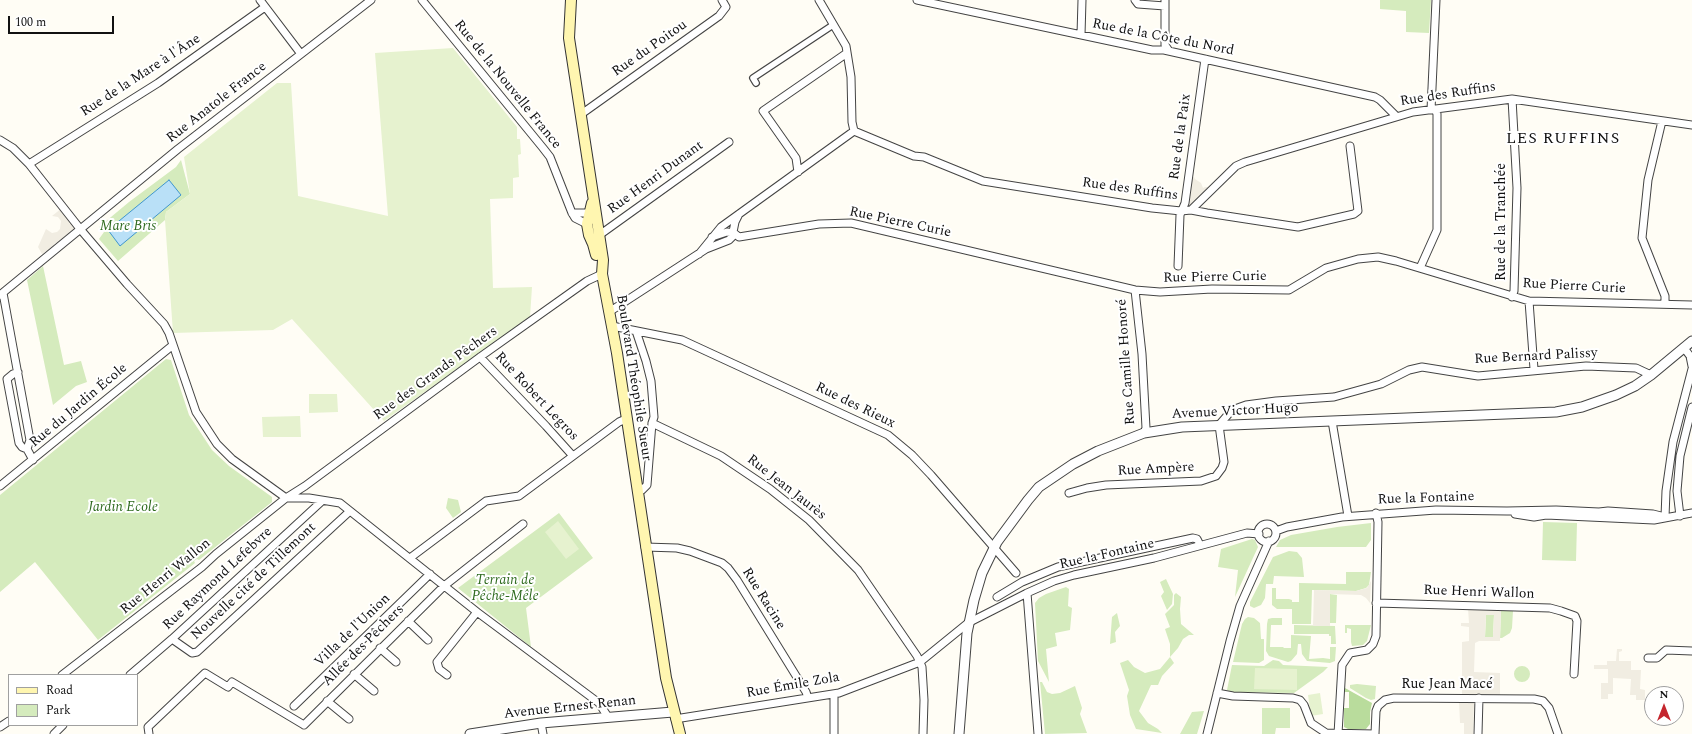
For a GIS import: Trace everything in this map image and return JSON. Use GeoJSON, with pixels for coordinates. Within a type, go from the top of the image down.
{"type":"FeatureCollection","features":[{"type":"Feature","properties":{"kind":"main road","name":"Boulevard Théophile Sueur"},"geometry":{"type":"LineString","coordinates":[[571,0],[569,38],[598,236],[603,260],[602,272]]}},
{"type":"Feature","properties":{"kind":"main road","name":"Boulevard Théophile Sueur"},"geometry":{"type":"LineString","coordinates":[[593,202],[587,224],[589,235],[602,272],[612,326],[666,678],[674,715],[680,734]]}},
{"type":"Feature","properties":{"kind":"street"},"geometry":{"type":"LineString","coordinates":[[260,0],[301,54]]}},
{"type":"Feature","properties":{"kind":"street","name":"Rue Anatole France"},"geometry":{"type":"LineString","coordinates":[[2,294],[178,149],[372,0]]}},
{"type":"Feature","properties":{"kind":"street","name":"Rue de la Nouvelle France"},"geometry":{"type":"LineString","coordinates":[[422,0],[550,158],[572,213]]}},
{"type":"Feature","properties":{"kind":"street","name":"Rue du Poitou"},"geometry":{"type":"LineString","coordinates":[[580,115],[719,16],[726,7],[722,0]]}},
{"type":"Feature","properties":{"kind":"street"},"geometry":{"type":"LineString","coordinates":[[699,254],[721,227],[854,131],[846,46],[819,0]]}},
{"type":"Feature","properties":{"kind":"street","name":"Rue de la Côte du Nord"},"geometry":{"type":"LineString","coordinates":[[917,0],[1152,50],[1169,51],[1376,97],[1396,116]]}},
{"type":"Feature","properties":{"kind":"street"},"geometry":{"type":"LineString","coordinates":[[1081,35],[1082,0]]}},
{"type":"Feature","properties":{"kind":"street"},"geometry":{"type":"LineString","coordinates":[[1135,0],[1138,4],[1165,3],[1165,45],[1169,51]]}},
{"type":"Feature","properties":{"kind":"street"},"geometry":{"type":"LineString","coordinates":[[1420,268],[1437,230],[1437,114],[1433,109],[1436,0]]}},
{"type":"Feature","properties":{"kind":"street","name":"Rue de la Mare à l'Âne"},"geometry":{"type":"LineString","coordinates":[[29,164],[158,83],[265,7]]}},
{"type":"Feature","properties":{"kind":"street"},"geometry":{"type":"LineString","coordinates":[[756,83],[753,78],[833,25]]}},
{"type":"Feature","properties":{"kind":"street"},"geometry":{"type":"LineString","coordinates":[[798,172],[796,158],[762,111],[847,53]]}},
{"type":"Feature","properties":{"kind":"street","name":"Rue de la Paix"},"geometry":{"type":"LineString","coordinates":[[1178,266],[1181,211],[1185,203],[1206,59]]}},
{"type":"Feature","properties":{"kind":"street","name":"Rue des Ruffins"},"geometry":{"type":"LineString","coordinates":[[854,131],[914,156],[924,157],[983,181],[1152,208],[1181,211],[1191,210],[1236,166],[1245,162],[1413,112],[1512,99],[1692,125]]}},
{"type":"Feature","properties":{"kind":"street","name":"Rue de la Tranchée"},"geometry":{"type":"LineString","coordinates":[[1512,99],[1517,188],[1514,291],[1512,296]]}},
{"type":"Feature","properties":{"kind":"street"},"geometry":{"type":"LineString","coordinates":[[1662,121],[1648,180],[1642,238],[1665,296],[1666,304]]}},
{"type":"Feature","properties":{"kind":"street"},"geometry":{"type":"LineString","coordinates":[[0,140],[13,148],[29,164],[80,230],[126,284],[164,324],[173,345],[196,412],[217,444],[232,459],[286,498],[309,498],[340,503],[477,612],[598,703],[608,717]]}},
{"type":"Feature","properties":{"kind":"street","name":"Rue Henri Dunant"},"geometry":{"type":"LineString","coordinates":[[598,236],[729,142]]}},
{"type":"Feature","properties":{"kind":"street"},"geometry":{"type":"LineString","coordinates":[[1191,210],[1298,228],[1354,214],[1358,211],[1350,146]]}},
{"type":"Feature","properties":{"kind":"street"},"geometry":{"type":"LineString","coordinates":[[572,213],[589,213]]}},
{"type":"Feature","properties":{"kind":"street"},"geometry":{"type":"LineString","coordinates":[[572,213],[575,218],[587,224]]}},
{"type":"Feature","properties":{"kind":"street"},"geometry":{"type":"LineString","coordinates":[[609,312],[706,249],[729,240],[734,233],[735,222],[739,214]]}},
{"type":"Feature","properties":{"kind":"street","name":"Rue Pierre Curie"},"geometry":{"type":"LineString","coordinates":[[712,237],[727,232],[734,233],[739,237],[819,224],[851,223],[1135,290],[1160,292],[1212,289],[1289,290],[1326,268],[1358,258],[1378,257],[1396,260],[1529,301],[1692,305]]}},
{"type":"Feature","properties":{"kind":"street","name":"Rue des Grands Pêchers"},"geometry":{"type":"LineString","coordinates":[[286,498],[305,486],[480,357],[602,272]]}},
{"type":"Feature","properties":{"kind":"street","name":"Rue Camille Honoré"},"geometry":{"type":"LineString","coordinates":[[1135,290],[1142,354],[1146,428],[1144,433]]}},
{"type":"Feature","properties":{"kind":"street"},"geometry":{"type":"LineString","coordinates":[[2,294],[30,440],[27,449]]}},
{"type":"Feature","properties":{"kind":"street"},"geometry":{"type":"LineString","coordinates":[[1529,301],[1534,370]]}},
{"type":"Feature","properties":{"kind":"street","name":"Rue des Rieux"},"geometry":{"type":"LineString","coordinates":[[612,326],[682,340],[888,435],[912,455],[932,475],[1016,573]]}},
{"type":"Feature","properties":{"kind":"street"},"geometry":{"type":"LineString","coordinates":[[636,332],[651,381],[654,417],[652,423],[647,485],[642,490],[637,491]]}},
{"type":"Feature","properties":{"kind":"street","name":"Avenue Victor Hugo"},"geometry":{"type":"LineString","coordinates":[[959,734],[968,623],[982,573],[994,547],[1013,519],[1039,488],[1079,461],[1098,451],[1144,433],[1182,427],[1556,412],[1582,407],[1599,402],[1635,386],[1651,375],[1692,341]]}},
{"type":"Feature","properties":{"kind":"street","name":"Rue du Jardin École"},"geometry":{"type":"LineString","coordinates":[[0,486],[34,460],[173,345]]}},
{"type":"Feature","properties":{"kind":"street"},"geometry":{"type":"LineString","coordinates":[[1665,517],[1666,491],[1673,442],[1692,368],[1690,356],[1684,348]]}},
{"type":"Feature","properties":{"kind":"street","name":"Rue Robert Legros"},"geometry":{"type":"LineString","coordinates":[[480,357],[572,455]]}},
{"type":"Feature","properties":{"kind":"street","name":"Rue Bernard Palissy"},"geometry":{"type":"LineString","coordinates":[[1219,425],[1232,410],[1246,406],[1276,401],[1334,397],[1381,384],[1409,370],[1422,367],[1478,376],[1586,366],[1636,368],[1651,375]]}},
{"type":"Feature","properties":{"kind":"street"},"geometry":{"type":"LineString","coordinates":[[18,372],[7,379],[19,443],[22,447],[27,449],[34,460]]}},
{"type":"Feature","properties":{"kind":"street"},"geometry":{"type":"LineString","coordinates":[[1680,516],[1677,491],[1680,456],[1692,407]]}},
{"type":"Feature","properties":{"kind":"street"},"geometry":{"type":"LineString","coordinates":[[410,558],[486,501],[519,496],[572,455],[619,422],[626,419]]}},
{"type":"Feature","properties":{"kind":"street"},"geometry":{"type":"LineString","coordinates":[[1332,421],[1348,516]]}},
{"type":"Feature","properties":{"kind":"street","name":"Rue Jean Jaurès"},"geometry":{"type":"LineString","coordinates":[[652,423],[721,456],[770,489],[809,520],[858,570],[920,662],[923,673],[924,734]]}},
{"type":"Feature","properties":{"kind":"street","name":"Rue Ampère"},"geometry":{"type":"LineString","coordinates":[[1069,493],[1087,488],[1106,486],[1201,481],[1216,476],[1222,468],[1224,462],[1219,425]]}},
{"type":"Feature","properties":{"kind":"street","name":"Rue Henri Wallon"},"geometry":{"type":"LineString","coordinates":[[63,674],[202,567],[286,498]]}},
{"type":"Feature","properties":{"kind":"street","name":"Rue Raymond Lefebvre"},"geometry":{"type":"LineString","coordinates":[[131,674],[172,639],[322,501]]}},
{"type":"Feature","properties":{"kind":"street","name":"Rue la Fontaine"},"geometry":{"type":"LineString","coordinates":[[1276,531],[1287,527],[1348,516],[1436,510],[1507,511],[1516,515],[1654,520],[1692,513]]}},
{"type":"Feature","properties":{"kind":"street","name":"Nouvelle cité de Tillemont"},"geometry":{"type":"LineString","coordinates":[[172,639],[192,653],[198,652],[350,511]]}},
{"type":"Feature","properties":{"kind":"street"},"geometry":{"type":"LineString","coordinates":[[1338,734],[1342,665],[1350,653],[1367,650],[1373,644],[1376,636],[1378,522],[1376,513]]}},
{"type":"Feature","properties":{"kind":"street","name":"Allée des Pêchers"},"geometry":{"type":"LineString","coordinates":[[149,734],[148,727],[205,673],[228,687],[232,682],[303,729],[327,701],[444,586],[523,524]]}},
{"type":"Feature","properties":{"kind":"street"},"geometry":{"type":"LineString","coordinates":[[1266,524],[1273,526],[1276,531],[1275,538],[1269,541],[1262,540],[1259,534],[1260,527],[1266,524]]}},
{"type":"Feature","properties":{"kind":"street","name":"Rue la Fontaine"},"geometry":{"type":"LineString","coordinates":[[968,623],[1054,581],[1074,575],[1154,558],[1200,544],[1247,533],[1259,534]]}},
{"type":"Feature","properties":{"kind":"street"},"geometry":{"type":"LineString","coordinates":[[997,597],[1022,582],[1058,567],[1193,538],[1197,539],[1200,544]]}},
{"type":"Feature","properties":{"kind":"street"},"geometry":{"type":"LineString","coordinates":[[1207,734],[1240,606],[1269,541]]}},
{"type":"Feature","properties":{"kind":"street","name":"Rue Racine"},"geometry":{"type":"LineString","coordinates":[[645,547],[669,547],[690,551],[722,563],[728,568],[802,685],[808,698]]}},
{"type":"Feature","properties":{"kind":"street","name":"Villa de l'Union"},"geometry":{"type":"LineString","coordinates":[[294,706],[430,574]]}},
{"type":"Feature","properties":{"kind":"street"},"geometry":{"type":"LineString","coordinates":[[1027,593],[1038,734]]}},
{"type":"Feature","properties":{"kind":"street","name":"Rue Henri Wallon"},"geometry":{"type":"LineString","coordinates":[[1376,603],[1550,608],[1575,616],[1577,622],[1574,674]]}},
{"type":"Feature","properties":{"kind":"street"},"geometry":{"type":"LineString","coordinates":[[447,675],[439,669],[438,662],[477,612]]}},
{"type":"Feature","properties":{"kind":"street"},"geometry":{"type":"LineString","coordinates":[[408,621],[428,640]]}},
{"type":"Feature","properties":{"kind":"street","name":"Rue Émile Zola"},"geometry":{"type":"LineString","coordinates":[[674,715],[834,694],[920,662],[968,623]]}},
{"type":"Feature","properties":{"kind":"street"},"geometry":{"type":"LineString","coordinates":[[380,648],[396,662]]}},
{"type":"Feature","properties":{"kind":"street"},"geometry":{"type":"LineString","coordinates":[[1648,658],[1657,658],[1666,650],[1692,651]]}},
{"type":"Feature","properties":{"kind":"street"},"geometry":{"type":"LineString","coordinates":[[354,674],[374,692]]}},
{"type":"Feature","properties":{"kind":"street","name":"Rue Jean Macé"},"geometry":{"type":"LineString","coordinates":[[1217,693],[1233,696],[1293,698],[1300,700],[1304,705],[1311,723],[1316,728],[1326,733],[1338,734],[1375,734],[1376,711],[1378,706],[1385,700],[1394,698],[1534,699],[1543,701],[1549,708],[1558,734]]}},
{"type":"Feature","properties":{"kind":"street"},"geometry":{"type":"LineString","coordinates":[[834,694],[834,734]]}},
{"type":"Feature","properties":{"kind":"street"},"geometry":{"type":"LineString","coordinates":[[1478,734],[1479,698]]}},
{"type":"Feature","properties":{"kind":"street"},"geometry":{"type":"LineString","coordinates":[[327,701],[349,719]]}},
{"type":"Feature","properties":{"kind":"street","name":"Avenue Ernest Renan"},"geometry":{"type":"LineString","coordinates":[[470,734],[541,724],[608,717],[674,715]]}},
{"type":"Feature","properties":{"kind":"street"},"geometry":{"type":"LineString","coordinates":[[541,724],[543,734]]}},
{"type":"Feature","properties":{"kind":"street"},"geometry":{"type":"LineString","coordinates":[[54,734],[62,726]]}},
{"type":"Feature","properties":{"kind":"green space"},"geometry":{"type":"Polygon","coordinates":[[[1380,0],[1431,0],[1429,33],[1406,32],[1406,11],[1380,9],[1380,0]]]}},
{"type":"Feature","properties":{"kind":"green space"},"geometry":{"type":"Polygon","coordinates":[[[453,48],[517,127],[517,139],[520,139],[521,154],[518,155],[519,177],[513,178],[513,198],[490,199],[493,288],[532,287],[530,317],[384,421],[292,319],[273,330],[173,333],[165,220],[166,212],[190,194],[184,157],[277,83],[291,83],[298,196],[388,216],[375,53],[453,48]]]}},
{"type":"Feature","properties":{"kind":"green space","name":"Mare Bris"},"geometry":{"type":"Polygon","coordinates":[[[181,160],[190,194],[166,212],[165,220],[118,261],[99,239],[104,232],[99,227],[129,202],[176,167],[181,160]]]}},
{"type":"Feature","properties":{"kind":"green space"},"geometry":{"type":"Polygon","coordinates":[[[43,266],[64,365],[81,361],[87,382],[76,386],[53,405],[27,280],[43,266]]]}},
{"type":"Feature","properties":{"kind":"green space","name":"Jardin Ecole"},"geometry":{"type":"Polygon","coordinates":[[[166,359],[171,360],[189,415],[212,450],[229,466],[272,497],[272,502],[199,560],[197,559],[194,561],[195,563],[98,640],[35,562],[0,592],[0,495],[166,359]]]}},
{"type":"Feature","properties":{"kind":"green space"},"geometry":{"type":"Polygon","coordinates":[[[309,394],[337,394],[338,412],[309,413],[309,394]]]}},
{"type":"Feature","properties":{"kind":"green space"},"geometry":{"type":"Polygon","coordinates":[[[300,416],[301,437],[263,437],[262,417],[300,416]]]}},
{"type":"Feature","properties":{"kind":"green space"},"geometry":{"type":"Polygon","coordinates":[[[448,498],[458,500],[461,512],[453,518],[446,508],[448,498]]]}},
{"type":"Feature","properties":{"kind":"green space","name":"Terrain de Pêche-Mêle"},"geometry":{"type":"Polygon","coordinates":[[[559,513],[593,558],[526,608],[531,647],[458,588],[559,513]]]}},
{"type":"Feature","properties":{"kind":"green space"},"geometry":{"type":"Polygon","coordinates":[[[558,521],[579,549],[566,559],[545,532],[558,521]]]}},
{"type":"Feature","properties":{"kind":"green space"},"geometry":{"type":"Polygon","coordinates":[[[1543,522],[1577,523],[1576,561],[1542,560],[1543,522]]]}},
{"type":"Feature","properties":{"kind":"green space"},"geometry":{"type":"Polygon","coordinates":[[[1371,523],[1371,540],[1366,547],[1276,547],[1280,540],[1291,535],[1371,523]]]}},
{"type":"Feature","properties":{"kind":"green space"},"geometry":{"type":"Polygon","coordinates":[[[1252,539],[1255,540],[1258,547],[1235,597],[1238,570],[1218,567],[1221,549],[1252,539]]]}},
{"type":"Feature","properties":{"kind":"green space"},"geometry":{"type":"Polygon","coordinates":[[[1289,551],[1297,552],[1302,558],[1304,577],[1274,576],[1273,584],[1266,584],[1265,598],[1261,605],[1254,608],[1250,606],[1250,602],[1273,557],[1289,551]]]}},
{"type":"Feature","properties":{"kind":"green space"},"geometry":{"type":"Polygon","coordinates":[[[1346,572],[1371,572],[1369,585],[1366,588],[1356,591],[1312,590],[1311,624],[1292,624],[1292,609],[1277,609],[1272,605],[1272,588],[1276,588],[1276,599],[1289,599],[1292,600],[1292,602],[1299,602],[1299,583],[1346,584],[1346,572]]]}},
{"type":"Feature","properties":{"kind":"green space"},"geometry":{"type":"Polygon","coordinates":[[[1166,579],[1173,594],[1172,604],[1167,610],[1161,596],[1164,592],[1160,582],[1166,579]]]}},
{"type":"Feature","properties":{"kind":"green space"},"geometry":{"type":"Polygon","coordinates":[[[1066,587],[1069,589],[1068,606],[1072,608],[1070,630],[1055,633],[1057,646],[1046,649],[1049,682],[1038,661],[1035,603],[1039,598],[1046,594],[1066,587]]]}},
{"type":"Feature","properties":{"kind":"green space"},"geometry":{"type":"Polygon","coordinates":[[[1176,593],[1181,597],[1181,624],[1194,635],[1189,635],[1183,639],[1178,648],[1170,657],[1170,644],[1165,629],[1170,627],[1165,614],[1174,605],[1174,595],[1176,593]]]}},
{"type":"Feature","properties":{"kind":"green space"},"geometry":{"type":"Polygon","coordinates":[[[1330,594],[1337,595],[1336,623],[1329,623],[1330,594]]]}},
{"type":"Feature","properties":{"kind":"green space"},"geometry":{"type":"Polygon","coordinates":[[[1501,611],[1513,611],[1512,628],[1510,633],[1500,638],[1501,611]]]}},
{"type":"Feature","properties":{"kind":"green space"},"geometry":{"type":"Polygon","coordinates":[[[1117,613],[1120,626],[1115,632],[1116,642],[1110,644],[1112,617],[1117,613]]]}},
{"type":"Feature","properties":{"kind":"green space"},"geometry":{"type":"Polygon","coordinates":[[[1486,615],[1494,615],[1493,637],[1485,637],[1486,615]]]}},
{"type":"Feature","properties":{"kind":"green space"},"geometry":{"type":"Polygon","coordinates":[[[1248,617],[1254,618],[1260,623],[1261,639],[1264,639],[1264,660],[1259,663],[1233,662],[1242,624],[1248,617]]]}},
{"type":"Feature","properties":{"kind":"green space"},"geometry":{"type":"Polygon","coordinates":[[[1282,618],[1282,625],[1271,625],[1270,647],[1291,648],[1291,635],[1311,636],[1309,659],[1330,659],[1330,647],[1336,647],[1335,661],[1330,663],[1307,661],[1302,654],[1301,644],[1298,644],[1297,654],[1291,661],[1288,662],[1269,656],[1266,651],[1267,624],[1268,619],[1282,618]]]}},
{"type":"Feature","properties":{"kind":"green space"},"geometry":{"type":"Polygon","coordinates":[[[1294,625],[1335,626],[1336,644],[1331,644],[1331,636],[1329,636],[1329,634],[1294,634],[1294,625]]]}},
{"type":"Feature","properties":{"kind":"green space"},"geometry":{"type":"Polygon","coordinates":[[[1345,625],[1371,625],[1367,641],[1363,645],[1352,646],[1351,629],[1347,628],[1347,633],[1345,633],[1345,625]]]}},
{"type":"Feature","properties":{"kind":"green space"},"geometry":{"type":"Polygon","coordinates":[[[1170,657],[1174,663],[1162,676],[1158,685],[1151,685],[1139,711],[1148,723],[1162,733],[1136,729],[1130,715],[1127,696],[1129,690],[1120,663],[1128,660],[1134,667],[1145,673],[1160,669],[1170,657]]]}},
{"type":"Feature","properties":{"kind":"green space"},"geometry":{"type":"Polygon","coordinates":[[[1273,660],[1279,661],[1283,665],[1328,667],[1294,693],[1231,692],[1227,690],[1232,665],[1264,666],[1273,660]]]}},
{"type":"Feature","properties":{"kind":"green space"},"geometry":{"type":"Polygon","coordinates":[[[1522,666],[1529,671],[1530,674],[1525,681],[1522,682],[1515,677],[1514,674],[1519,667],[1522,666]]]}},
{"type":"Feature","properties":{"kind":"green space"},"geometry":{"type":"Polygon","coordinates":[[[1255,668],[1297,669],[1297,690],[1254,689],[1255,668]]]}},
{"type":"Feature","properties":{"kind":"green space"},"geometry":{"type":"Polygon","coordinates":[[[1040,682],[1042,682],[1047,692],[1052,694],[1060,693],[1075,686],[1082,708],[1080,714],[1087,733],[1045,734],[1040,682]]]}},
{"type":"Feature","properties":{"kind":"green space"},"geometry":{"type":"Polygon","coordinates":[[[1357,684],[1376,686],[1375,699],[1371,700],[1366,698],[1350,688],[1350,685],[1357,684]]]}},
{"type":"Feature","properties":{"kind":"green space"},"geometry":{"type":"Polygon","coordinates":[[[1345,688],[1372,703],[1370,724],[1366,729],[1348,729],[1344,727],[1344,708],[1349,708],[1349,692],[1344,692],[1345,688]]]}},
{"type":"Feature","properties":{"kind":"green space"},"geometry":{"type":"Polygon","coordinates":[[[1320,693],[1323,714],[1311,716],[1308,695],[1320,693]]]}},
{"type":"Feature","properties":{"kind":"green space"},"geometry":{"type":"Polygon","coordinates":[[[1262,708],[1290,708],[1290,728],[1276,728],[1275,734],[1262,734],[1262,708]]]}},
{"type":"Feature","properties":{"kind":"green space"},"geometry":{"type":"Polygon","coordinates":[[[1204,711],[1197,734],[1180,734],[1192,712],[1204,711]]]}},
{"type":"Feature","properties":{"kind":"shaded area"},"geometry":{"type":"Polygon","coordinates":[[[1190,177],[1194,177],[1201,183],[1203,188],[1211,187],[1192,206],[1187,204],[1192,179],[1190,177]]]}},
{"type":"Feature","properties":{"kind":"shaded area"},"geometry":{"type":"Polygon","coordinates":[[[62,208],[75,227],[75,230],[59,243],[54,244],[55,246],[48,252],[46,251],[42,254],[38,247],[46,229],[52,233],[57,232],[60,229],[61,221],[58,217],[52,216],[62,208]]]}},
{"type":"Feature","properties":{"kind":"shaded area"},"geometry":{"type":"Polygon","coordinates":[[[1371,581],[1370,603],[1361,595],[1330,594],[1330,626],[1313,626],[1314,590],[1356,591],[1367,588],[1371,581]]]}},
{"type":"Feature","properties":{"kind":"shaded area"},"geometry":{"type":"Polygon","coordinates":[[[1468,608],[1501,609],[1500,641],[1479,641],[1475,643],[1474,672],[1500,673],[1500,695],[1462,694],[1462,642],[1469,641],[1469,627],[1461,626],[1461,623],[1469,623],[1468,608]],[[1486,615],[1485,637],[1493,637],[1494,615],[1486,615]]]}},
{"type":"Feature","properties":{"kind":"shaded area"},"geometry":{"type":"Polygon","coordinates":[[[1617,649],[1622,649],[1622,651],[1619,652],[1619,661],[1631,661],[1631,670],[1641,670],[1640,689],[1644,690],[1644,700],[1636,700],[1636,695],[1630,695],[1631,679],[1613,678],[1613,694],[1608,694],[1608,699],[1601,699],[1601,683],[1608,683],[1608,669],[1594,669],[1594,665],[1607,665],[1607,661],[1616,661],[1617,649]]]}},
{"type":"Feature","properties":{"kind":"shaded area"},"geometry":{"type":"Polygon","coordinates":[[[1459,700],[1474,703],[1473,734],[1464,734],[1464,723],[1460,723],[1459,700]]]}},
{"type":"Feature","properties":{"kind":"water"},"geometry":{"type":"Polygon","coordinates":[[[169,180],[181,195],[120,246],[108,230],[169,180]]]}},
{"type":"Feature","properties":{"kind":"district","name":"LES RUFFINS"},"geometry":{"type":"Point","coordinates":[1563,140]}}]}
